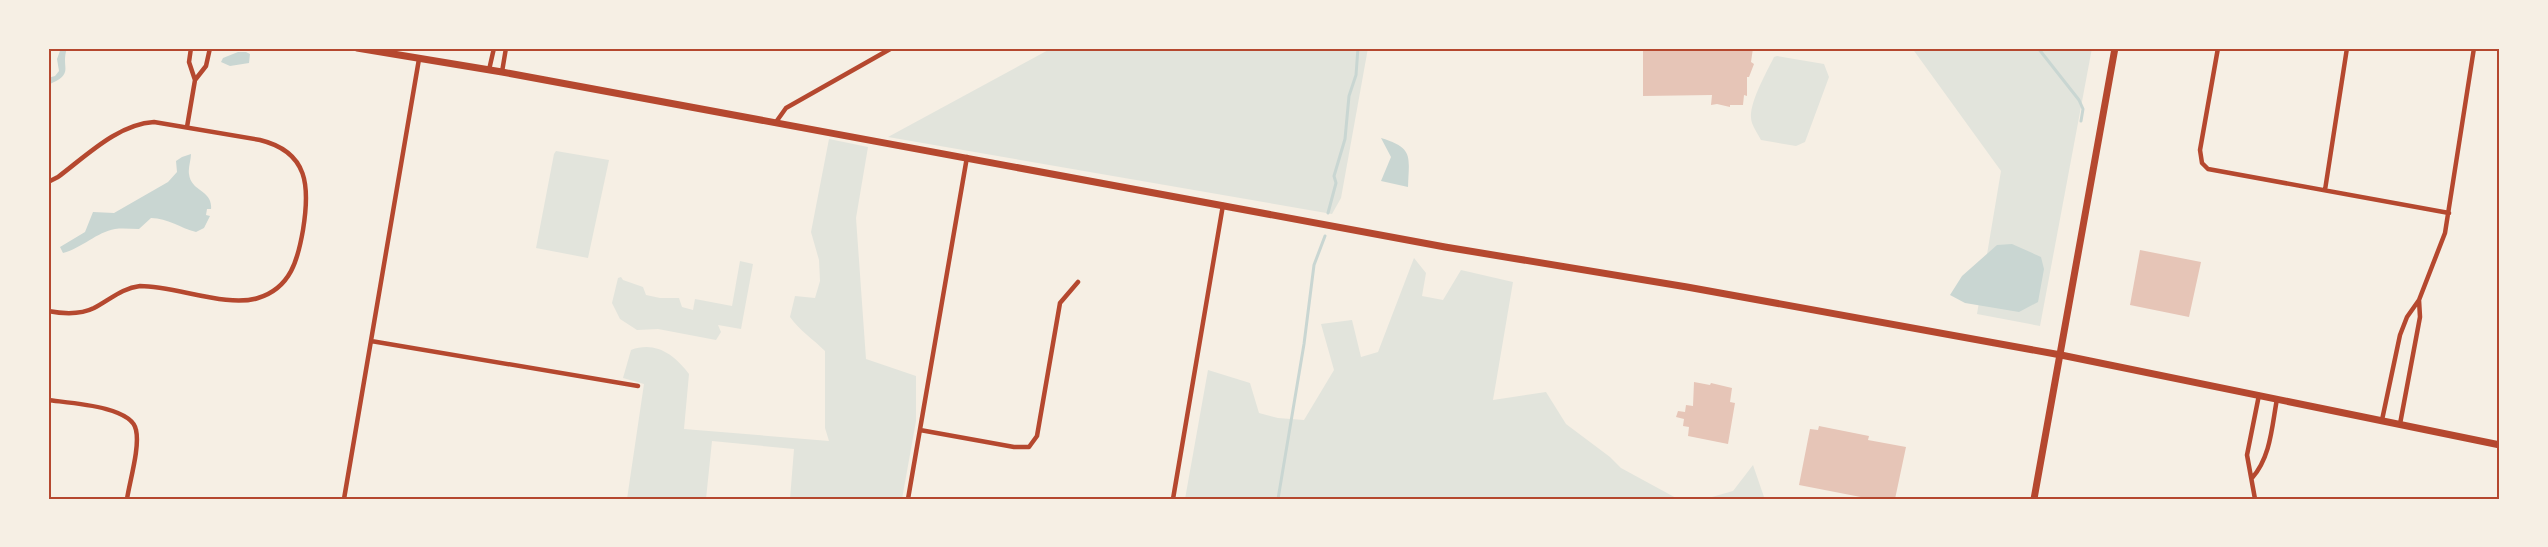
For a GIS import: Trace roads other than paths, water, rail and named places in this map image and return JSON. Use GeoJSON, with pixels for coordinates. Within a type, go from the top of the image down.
{"type":"FeatureCollection","features":[{"type":"Feature","properties":{"kind":"main road"},"geometry":{"type":"LineString","coordinates":[[357,48],[776,122],[1445,247],[2061,356],[2500,445]]}},
{"type":"Feature","properties":{"kind":"main road"},"geometry":{"type":"LineString","coordinates":[[2034,499],[2115,48]]}},
{"type":"Feature","properties":{"kind":"street"},"geometry":{"type":"LineString","coordinates":[[187,127],[195,80],[189,62],[191,48]]}},
{"type":"Feature","properties":{"kind":"street"},"geometry":{"type":"LineString","coordinates":[[195,80],[206,66],[210,48]]}},
{"type":"Feature","properties":{"kind":"street"},"geometry":{"type":"LineString","coordinates":[[489,70],[494,48]]}},
{"type":"Feature","properties":{"kind":"street"},"geometry":{"type":"LineString","coordinates":[[502,72],[506,48]]}},
{"type":"Feature","properties":{"kind":"street"},"geometry":{"type":"LineString","coordinates":[[776,122],[786,108],[892,48]]}},
{"type":"Feature","properties":{"kind":"street"},"geometry":{"type":"LineString","coordinates":[[2218,48],[2200,145],[2202,163],[2214,171],[2449,213]]}},
{"type":"Feature","properties":{"kind":"street"},"geometry":{"type":"LineString","coordinates":[[2325,190],[2347,48]]}},
{"type":"Feature","properties":{"kind":"street"},"geometry":{"type":"LineString","coordinates":[[2382,420],[2400,334],[2407,317],[2419,300],[2442,242],[2449,213],[2474,48]]}},
{"type":"Feature","properties":{"kind":"street"},"geometry":{"type":"LineString","coordinates":[[344,499],[419,59]]}},
{"type":"Feature","properties":{"kind":"street"},"geometry":{"type":"LineString","coordinates":[[48,182],[129,127],[154,122],[268,142],[290,154],[300,166],[306,182],[307,207],[298,256],[290,276],[274,290],[251,300],[235,300],[141,286],[124,289],[96,307],[80,313],[48,311]]}},
{"type":"Feature","properties":{"kind":"street"},"geometry":{"type":"LineString","coordinates":[[908,499],[967,157]]}},
{"type":"Feature","properties":{"kind":"street"},"geometry":{"type":"LineString","coordinates":[[1173,499],[1223,205]]}},
{"type":"Feature","properties":{"kind":"street"},"geometry":{"type":"LineString","coordinates":[[920,430],[1014,447],[1029,447],[1037,436],[1060,303],[1078,282]]}},
{"type":"Feature","properties":{"kind":"street"},"geometry":{"type":"LineString","coordinates":[[2400,424],[2420,317],[2419,300]]}},
{"type":"Feature","properties":{"kind":"street"},"geometry":{"type":"LineString","coordinates":[[371,341],[638,386]]}},
{"type":"Feature","properties":{"kind":"street"},"geometry":{"type":"LineString","coordinates":[[2255,499],[2252,478],[2247,465],[2247,454],[2259,395]]}},
{"type":"Feature","properties":{"kind":"street"},"geometry":{"type":"LineString","coordinates":[[2252,478],[2265,459],[2277,399]]}},
{"type":"Feature","properties":{"kind":"street"},"geometry":{"type":"LineString","coordinates":[[48,400],[116,411],[132,420],[136,427],[137,439],[127,499]]}},
{"type":"Feature","properties":{"kind":"waterway"},"geometry":{"type":"LineString","coordinates":[[1328,213],[1336,183],[1334,176],[1345,139],[1349,96],[1356,75],[1358,48]]}},
{"type":"Feature","properties":{"kind":"waterway"},"geometry":{"type":"LineString","coordinates":[[2038,48],[2079,100],[2083,109],[2081,121]]}},
{"type":"Feature","properties":{"kind":"waterway"},"geometry":{"type":"LineString","coordinates":[[1278,499],[1304,344],[1314,265],[1325,236]]}}]}
